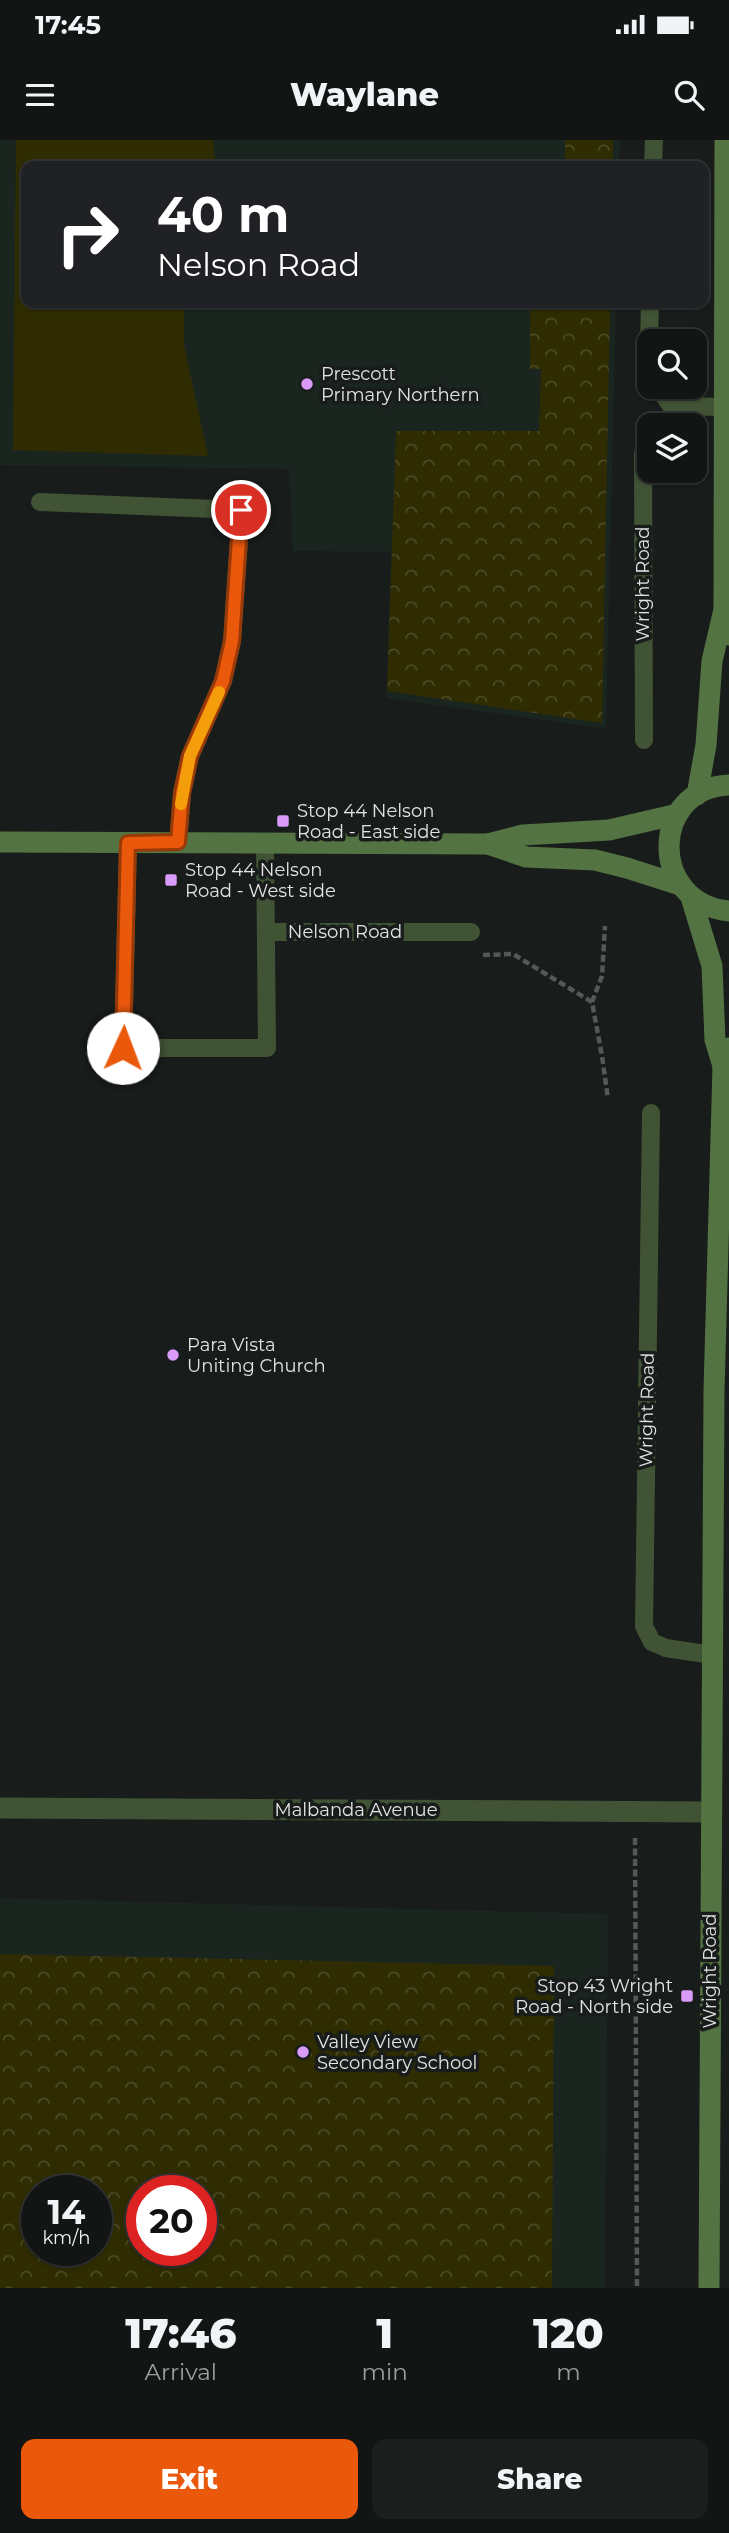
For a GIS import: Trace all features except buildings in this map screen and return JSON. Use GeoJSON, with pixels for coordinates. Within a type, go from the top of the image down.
{"type":"FeatureCollection","features":[{"type":"Feature","properties":{"kind":"main road"},"geometry":{"type":"LineString","coordinates":[[725,140],[724,610],[729,635]]}},
{"type":"Feature","properties":{"kind":"main road"},"geometry":{"type":"LineString","coordinates":[[697,795],[706,745],[712,661],[724,610]]}},
{"type":"Feature","properties":{"kind":"main road"},"geometry":{"type":"LineString","coordinates":[[0,842],[488,844],[523,835],[609,830],[678,814],[697,795],[729,785]]}},
{"type":"Feature","properties":{"kind":"main road","name":"Wright Road"},"geometry":{"type":"LineString","coordinates":[[678,814],[670,834],[668,855],[685,891],[712,966],[715,1040],[726,1057],[721,1391],[712,1655],[709,2288]]}},
{"type":"Feature","properties":{"kind":"main road"},"geometry":{"type":"LineString","coordinates":[[488,844],[526,857],[608,863],[685,891],[708,906],[729,911]]}},
{"type":"Feature","properties":{"kind":"street","name":"Malbanda Avenue"},"geometry":{"type":"LineString","coordinates":[[0,1808],[711,1812]]}},
{"type":"Feature","properties":{"kind":"lane"},"geometry":{"type":"LineString","coordinates":[[653,161],[654,140]]}},
{"type":"Feature","properties":{"kind":"lane"},"geometry":{"type":"LineString","coordinates":[[649,329],[650,308]]}},
{"type":"Feature","properties":{"kind":"lane"},"geometry":{"type":"LineString","coordinates":[[666,399],[671,406],[723,407]]}},
{"type":"Feature","properties":{"kind":"lane","name":"Wright Road"},"geometry":{"type":"LineString","coordinates":[[660,413],[671,406]]}},
{"type":"Feature","properties":{"kind":"lane","name":"Wright Road"},"geometry":{"type":"LineString","coordinates":[[643,483],[644,740]]}},
{"type":"Feature","properties":{"kind":"lane"},"geometry":{"type":"LineString","coordinates":[[40,502],[241,510],[232,641],[223,681],[190,756],[182,793],[178,842]]}},
{"type":"Feature","properties":{"kind":"lane"},"geometry":{"type":"LineString","coordinates":[[128,843],[123,1048],[267,1048],[267,932]]}},
{"type":"Feature","properties":{"kind":"lane","name":"Nelson Road"},"geometry":{"type":"LineString","coordinates":[[265,844],[267,932],[471,932]]}},
{"type":"Feature","properties":{"kind":"lane","name":"Wright Road"},"geometry":{"type":"LineString","coordinates":[[651,1113],[644,1626],[652,1642],[659,1645],[712,1655]]}},
{"type":"Feature","properties":{"kind":"path"},"geometry":{"type":"LineString","coordinates":[[605,926],[602,976],[592,1002],[608,1099]]}},
{"type":"Feature","properties":{"kind":"path"},"geometry":{"type":"LineString","coordinates":[[471,956],[513,954],[592,1002]]}},
{"type":"Feature","properties":{"kind":"path"},"geometry":{"type":"LineString","coordinates":[[635,1830],[637,2288]]}},
{"type":"Feature","properties":{"kind":"shaded area","name":"Prescott Primary Northern"},"geometry":{"type":"Polygon","coordinates":[[[0,140],[620,140],[619,161],[21,161],[21,308],[616,308],[606,729],[386,698],[391,552],[293,551],[289,469],[0,465],[0,140]]]}},
{"type":"Feature","properties":{"kind":"shaded area","name":"Valley View Secondary School"},"geometry":{"type":"Polygon","coordinates":[[[0,1898],[608,1914],[605,2288],[0,2288],[0,1898]]]}},
{"type":"Feature","properties":{"kind":"green space"},"geometry":{"type":"Polygon","coordinates":[[[16,140],[213,140],[215,161],[21,161],[21,308],[184,308],[184,345],[208,456],[13,450],[16,140]]]}},
{"type":"Feature","properties":{"kind":"green space"},"geometry":{"type":"Polygon","coordinates":[[[565,140],[613,140],[613,161],[565,161],[565,140]]]}},
{"type":"Feature","properties":{"kind":"green space"},"geometry":{"type":"Polygon","coordinates":[[[530,308],[610,308],[602,723],[387,691],[396,431],[539,431],[541,369],[530,369],[530,308]]]}},
{"type":"Feature","properties":{"kind":"green space","name":"Valley View Secondary School"},"geometry":{"type":"Polygon","coordinates":[[[0,1954],[554,1966],[552,2288],[0,2288],[0,1954]]]}},
{"type":"Feature","properties":{"kind":"slow traffic"},"geometry":{"type":"LineString","coordinates":[[181,804],[190,756],[219,692]]}},
{"type":"Feature","properties":{"kind":"place","name":"Prescott Primary Northern"},"geometry":{"type":"Point","coordinates":[307,384]}},
{"type":"Feature","properties":{"kind":"place","name":"Stop 44 Nelson Road - East side"},"geometry":{"type":"Point","coordinates":[283,821]}},
{"type":"Feature","properties":{"kind":"place","name":"Stop 44 Nelson Road - West side"},"geometry":{"type":"Point","coordinates":[171,880]}},
{"type":"Feature","properties":{"kind":"place","name":"Para Vista Uniting Church"},"geometry":{"type":"Point","coordinates":[173,1355]}},
{"type":"Feature","properties":{"kind":"place","name":"Stop 43 Wright Road - North side"},"geometry":{"type":"Point","coordinates":[687,1996]}},
{"type":"Feature","properties":{"kind":"place","name":"Valley View Secondary School"},"geometry":{"type":"Point","coordinates":[303,2052]}},
{"type":"Feature","properties":{"kind":"route"},"geometry":{"type":"LineString","coordinates":[[123,1048],[128,843],[178,842],[182,793],[190,756],[223,681],[232,641],[241,510]]}}]}
